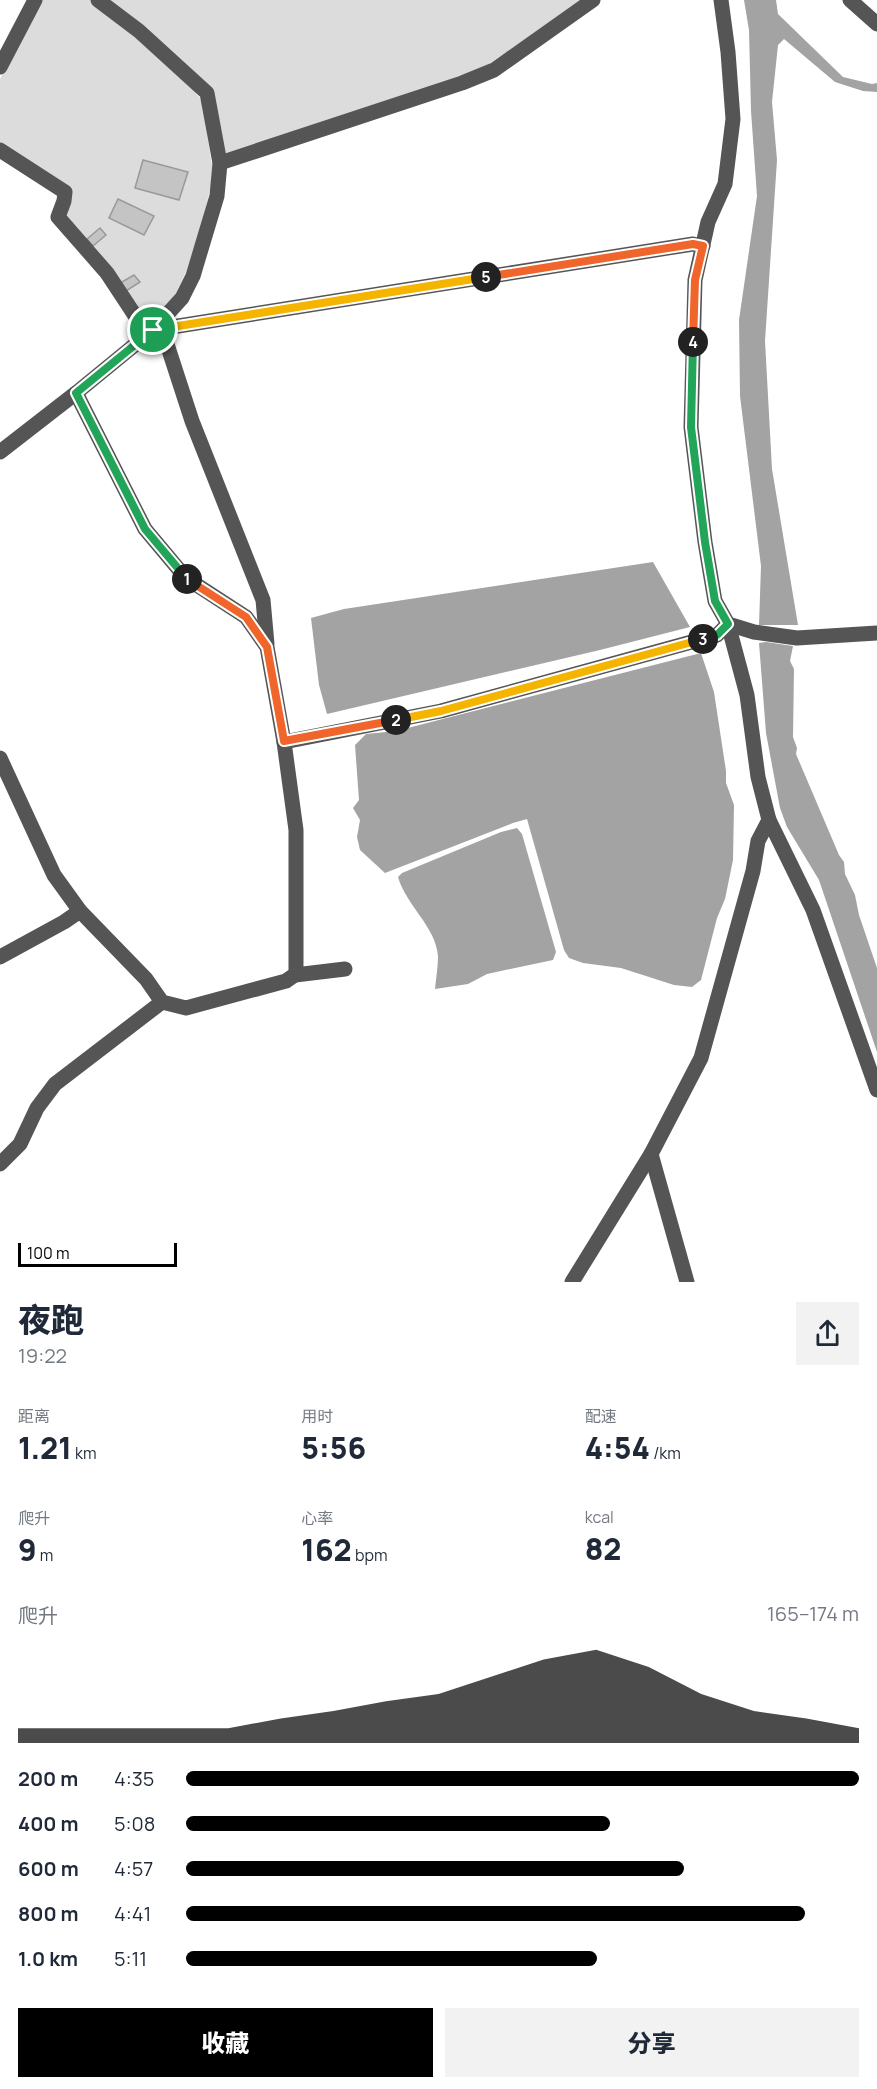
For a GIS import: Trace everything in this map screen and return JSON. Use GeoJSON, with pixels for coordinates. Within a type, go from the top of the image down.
{"type":"FeatureCollection","features":[{"type":"Feature","properties":{"kind":"street"},"geometry":{"type":"LineString","coordinates":[[0,67],[35,0]]}},
{"type":"Feature","properties":{"kind":"street"},"geometry":{"type":"LineString","coordinates":[[0,452],[153,330],[182,298],[193,276],[217,196],[220,163],[207,93],[139,31],[98,0]]}},
{"type":"Feature","properties":{"kind":"street"},"geometry":{"type":"LineString","coordinates":[[220,163],[495,70],[593,0]]}},
{"type":"Feature","properties":{"kind":"street"},"geometry":{"type":"LineString","coordinates":[[721,0],[733,119],[725,184],[708,222],[695,280],[691,427],[705,542],[715,601],[728,624],[747,695],[758,777],[770,820],[813,910],[877,1090]]}},
{"type":"Feature","properties":{"kind":"street"},"geometry":{"type":"LineString","coordinates":[[850,0],[877,24]]}},
{"type":"Feature","properties":{"kind":"street"},"geometry":{"type":"LineString","coordinates":[[0,150],[65,192],[58,217],[107,273],[136,317],[165,338],[192,422],[263,600],[267,647],[284,741],[296,830],[295,975]]}},
{"type":"Feature","properties":{"kind":"street"},"geometry":{"type":"LineString","coordinates":[[153,330],[693,244],[703,246]]}},
{"type":"Feature","properties":{"kind":"street"},"geometry":{"type":"LineString","coordinates":[[76,393],[145,529],[186,578],[246,617],[267,647]]}},
{"type":"Feature","properties":{"kind":"street"},"geometry":{"type":"LineString","coordinates":[[728,624],[754,632],[798,638],[877,633]]}},
{"type":"Feature","properties":{"kind":"street"},"geometry":{"type":"LineString","coordinates":[[284,741],[441,711],[717,635],[728,624]]}},
{"type":"Feature","properties":{"kind":"street"},"geometry":{"type":"LineString","coordinates":[[0,758],[54,875],[80,911],[146,979],[162,1002],[186,1008],[286,981],[295,975],[345,969]]}},
{"type":"Feature","properties":{"kind":"street"},"geometry":{"type":"LineString","coordinates":[[572,1282],[651,1154],[701,1058],[753,871],[758,841],[770,820]]}},
{"type":"Feature","properties":{"kind":"street"},"geometry":{"type":"LineString","coordinates":[[0,957],[80,911]]}},
{"type":"Feature","properties":{"kind":"street"},"geometry":{"type":"LineString","coordinates":[[0,1164],[20,1144],[38,1108],[55,1084],[162,1002]]}},
{"type":"Feature","properties":{"kind":"street"},"geometry":{"type":"LineString","coordinates":[[651,1154],[687,1282]]}},
{"type":"Feature","properties":{"kind":"shaded area"},"geometry":{"type":"Polygon","coordinates":[[[40,0],[90,0],[139,38],[190,86],[202,101],[212,166],[211,186],[186,272],[173,299],[150,325],[59,216],[65,201],[0,148],[0,79],[40,0]]]}},
{"type":"Feature","properties":{"kind":"shaded area"},"geometry":{"type":"Polygon","coordinates":[[[102,0],[584,0],[486,66],[391,102],[223,157],[208,92],[102,0]]]}},
{"type":"Feature","properties":{"kind":"shaded area"},"geometry":{"type":"Polygon","coordinates":[[[744,0],[776,0],[778,14],[843,77],[872,84],[877,83],[877,92],[863,91],[835,82],[784,39],[778,45],[772,102],[777,160],[765,341],[772,469],[798,625],[759,625],[761,566],[740,396],[739,320],[757,196],[751,111],[749,30],[744,0]]]}},
{"type":"Feature","properties":{"kind":"shaded area"},"geometry":{"type":"Polygon","coordinates":[[[653,562],[690,627],[327,714],[319,685],[311,618],[344,609],[653,562]]]}},
{"type":"Feature","properties":{"kind":"shaded area"},"geometry":{"type":"Polygon","coordinates":[[[759,643],[793,646],[790,661],[794,669],[793,737],[797,748],[796,754],[844,862],[845,874],[855,895],[859,915],[877,968],[877,1052],[819,880],[787,827],[780,808],[766,733],[759,643]]]}},
{"type":"Feature","properties":{"kind":"shaded area"},"geometry":{"type":"Polygon","coordinates":[[[701,653],[714,692],[726,783],[734,805],[733,860],[725,899],[717,918],[701,980],[692,987],[674,985],[621,968],[583,963],[569,958],[564,950],[527,819],[385,873],[360,850],[357,837],[360,820],[353,808],[359,800],[355,745],[366,734],[396,731],[701,653]]]}},
{"type":"Feature","properties":{"kind":"shaded area"},"geometry":{"type":"Polygon","coordinates":[[[517,828],[522,834],[556,952],[553,960],[487,974],[468,984],[435,989],[438,960],[436,945],[427,926],[407,897],[398,877],[402,873],[501,832],[517,828]]]}},
{"type":"Feature","properties":{"kind":"building"},"geometry":{"type":"Polygon","coordinates":[[[143,160],[188,172],[179,200],[135,188],[143,160]]]}},
{"type":"Feature","properties":{"kind":"building"},"geometry":{"type":"Polygon","coordinates":[[[118,199],[154,216],[144,235],[109,218],[118,199]]]}},
{"type":"Feature","properties":{"kind":"building"},"geometry":{"type":"Polygon","coordinates":[[[100,228],[106,235],[93,246],[87,239],[100,228]]]}},
{"type":"Feature","properties":{"kind":"building"},"geometry":{"type":"Polygon","coordinates":[[[134,275],[140,282],[126,291],[120,283],[134,275]]]}},
{"type":"Feature","properties":{"kind":"route"},"geometry":{"type":"LineString","coordinates":[[693,244],[703,246],[695,280],[691,427],[705,542],[715,601],[728,624],[717,635],[441,711],[284,741],[267,647],[246,617],[186,578],[145,529],[76,393],[153,330],[693,244]]}}]}
